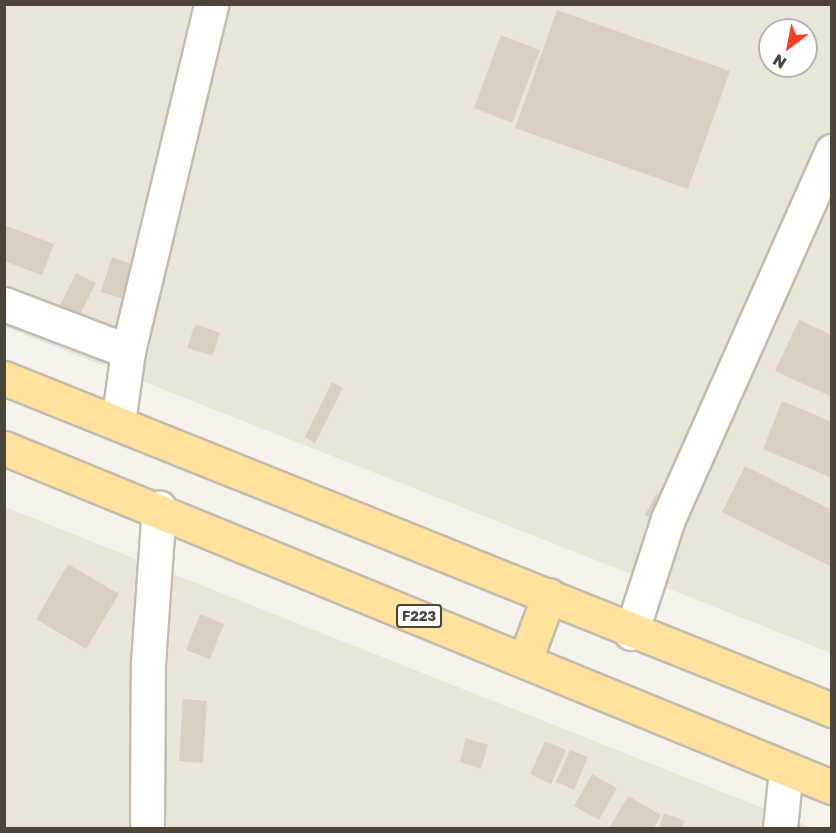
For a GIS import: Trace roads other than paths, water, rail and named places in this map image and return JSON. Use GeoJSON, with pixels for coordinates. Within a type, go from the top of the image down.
{"type":"FeatureCollection","features":[{"type":"Feature","properties":{"kind":"main road"},"geometry":{"type":"LineString","coordinates":[[4,378],[549,595],[631,633],[831,710]]}},
{"type":"Feature","properties":{"kind":"main road","name":"F223"},"geometry":{"type":"LineString","coordinates":[[4,448],[159,507],[831,787]]}},
{"type":"Feature","properties":{"kind":"main road"},"geometry":{"type":"LineString","coordinates":[[525,660],[549,595]]}},
{"type":"Feature","properties":{"kind":"street"},"geometry":{"type":"LineString","coordinates":[[118,423],[128,351],[211,4]]}},
{"type":"Feature","properties":{"kind":"street"},"geometry":{"type":"LineString","coordinates":[[631,633],[668,519],[831,151]]}},
{"type":"Feature","properties":{"kind":"street"},"geometry":{"type":"LineString","coordinates":[[4,304],[128,351]]}},
{"type":"Feature","properties":{"kind":"street"},"geometry":{"type":"LineString","coordinates":[[147,828],[148,663],[159,507]]}},
{"type":"Feature","properties":{"kind":"street"},"geometry":{"type":"LineString","coordinates":[[780,828],[786,769]]}}]}
